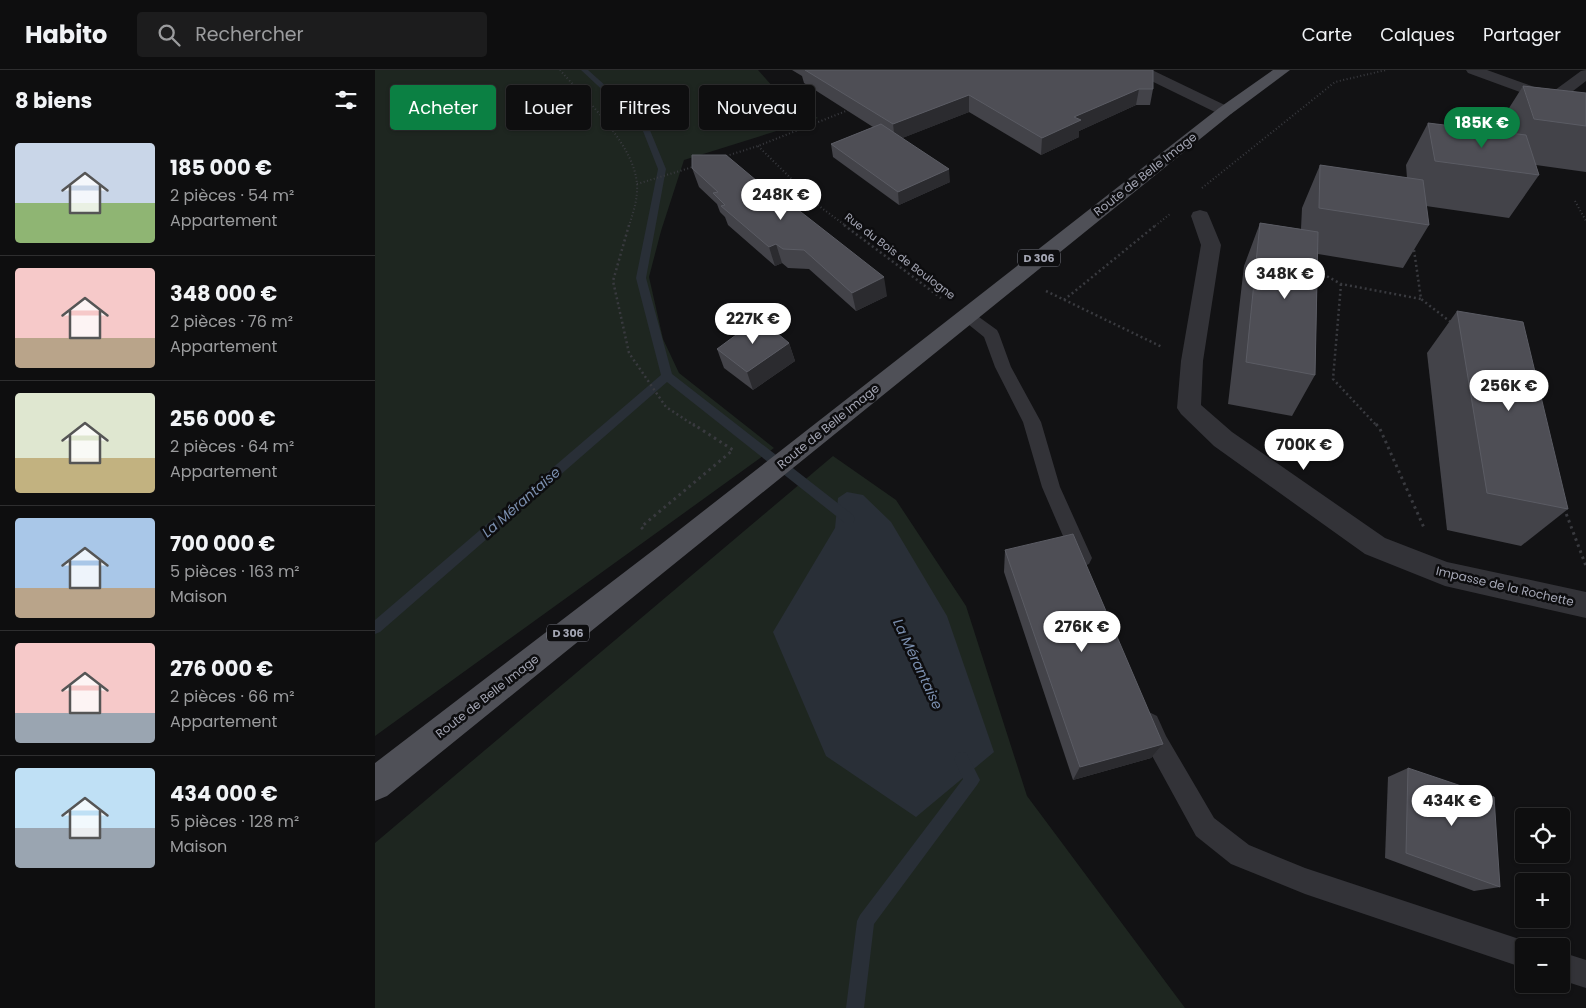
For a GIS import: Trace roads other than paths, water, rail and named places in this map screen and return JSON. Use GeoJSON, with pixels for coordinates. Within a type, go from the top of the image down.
{"type":"FeatureCollection","features":[{"type":"Feature","properties":{"kind":"main road","name":"Route de Belle Image"},"geometry":{"type":"LineString","coordinates":[[375,784],[670,553],[1225,111],[1283,70]]}},
{"type":"Feature","properties":{"kind":"street"},"geometry":{"type":"LineString","coordinates":[[1140,70],[1225,111]]}},
{"type":"Feature","properties":{"kind":"street"},"geometry":{"type":"LineString","coordinates":[[1473,70],[1586,111]]}},
{"type":"Feature","properties":{"kind":"street"},"geometry":{"type":"LineString","coordinates":[[1553,99],[1586,74]]}},
{"type":"Feature","properties":{"kind":"street","name":"Impasse de la Rochette"},"geometry":{"type":"LineString","coordinates":[[1198,205],[1211,245],[1192,361],[1189,408],[1223,438],[1375,546],[1445,574],[1586,604]]}},
{"type":"Feature","properties":{"kind":"lane"},"geometry":{"type":"LineString","coordinates":[[966,316],[991,334],[1003,368],[1032,422],[1051,487],[1090,579]]}},
{"type":"Feature","properties":{"kind":"lane"},"geometry":{"type":"LineString","coordinates":[[1143,707],[1158,744],[1205,827],[1240,854],[1305,881],[1515,951]]}},
{"type":"Feature","properties":{"kind":"lane"},"geometry":{"type":"LineString","coordinates":[[1570,969],[1586,974]]}},
{"type":"Feature","properties":{"kind":"water"},"geometry":{"type":"Polygon","coordinates":[[[847,492],[863,495],[891,522],[947,616],[994,752],[916,817],[826,756],[773,632],[835,528],[838,498],[847,492]]]}},
{"type":"Feature","properties":{"kind":"waterway","name":"La Mérantaise"},"geometry":{"type":"LineString","coordinates":[[584,70],[644,125],[662,169],[641,278],[667,376]]}},
{"type":"Feature","properties":{"kind":"waterway","name":"La Mérantaise"},"geometry":{"type":"LineString","coordinates":[[375,628],[667,376]]}},
{"type":"Feature","properties":{"kind":"waterway","name":"La Mérantaise"},"geometry":{"type":"LineString","coordinates":[[667,376],[849,519]]}},
{"type":"Feature","properties":{"kind":"waterway","name":"La Mérantaise"},"geometry":{"type":"LineString","coordinates":[[855,1008],[866,921],[972,780],[962,759]]}}]}
